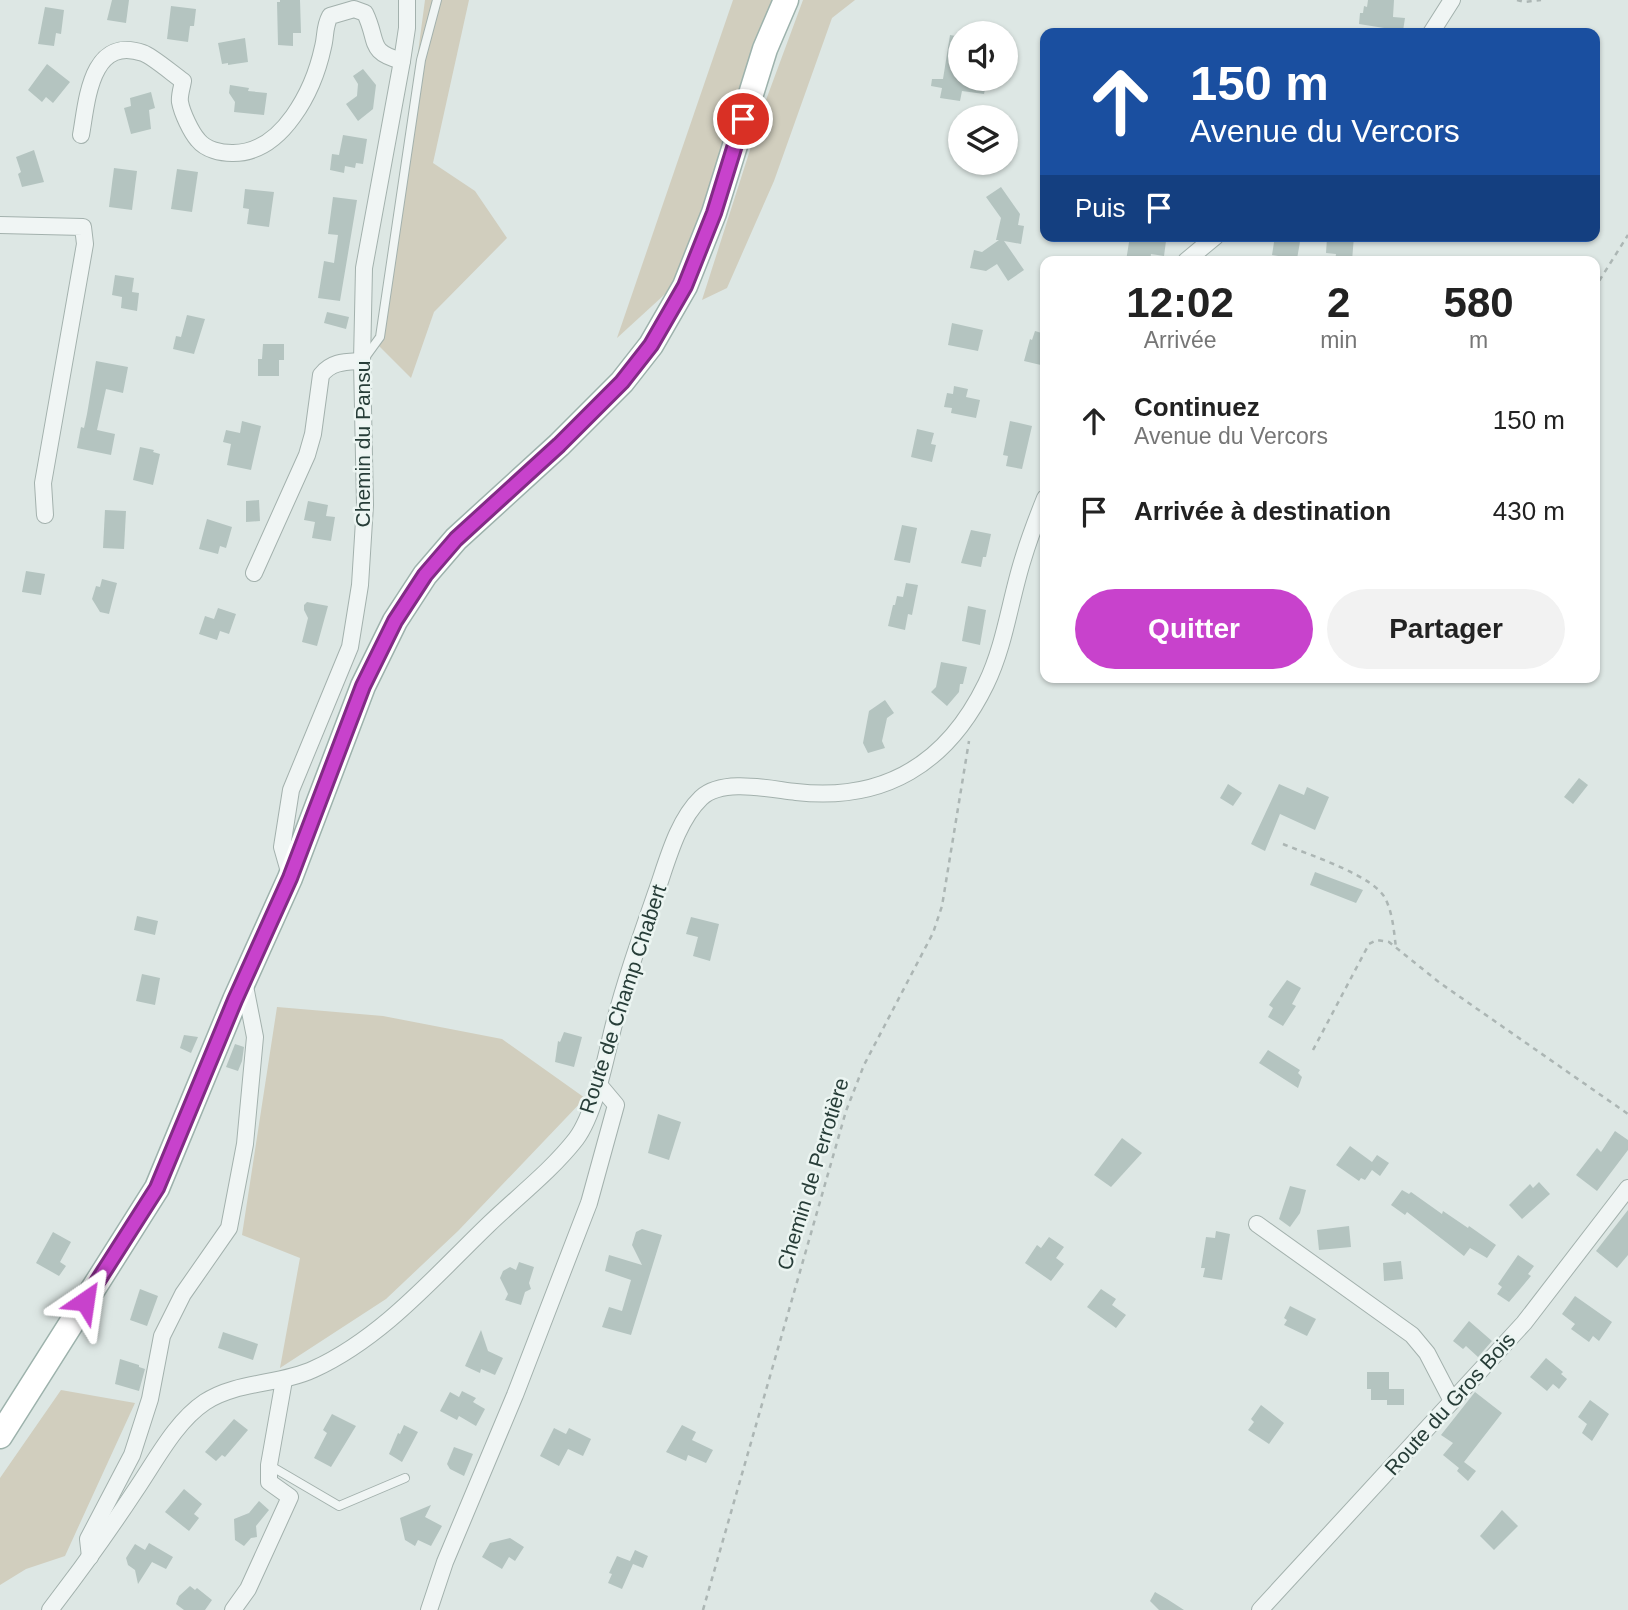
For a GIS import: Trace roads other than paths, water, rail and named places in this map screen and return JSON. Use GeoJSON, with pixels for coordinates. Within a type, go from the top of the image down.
{"type":"FeatureCollection","features":[{"type":"Feature","properties":{"kind":"main road"},"geometry":{"type":"LineString","coordinates":[[0,1436],[157,1188],[290,878],[363,686],[395,621],[425,575],[456,539],[559,445],[622,382],[651,345],[685,286],[714,213],[765,49],[786,0]]}},
{"type":"Feature","properties":{"kind":"street","name":"Chemin du Pansu"},"geometry":{"type":"LineString","coordinates":[[290,878],[282,847],[291,790],[350,647],[360,585],[365,505],[362,362],[364,268],[402,61],[407,28],[407,0]]}},
{"type":"Feature","properties":{"kind":"street"},"geometry":{"type":"LineString","coordinates":[[1434,28],[1452,0]]}},
{"type":"Feature","properties":{"kind":"street"},"geometry":{"type":"LineString","coordinates":[[81,135],[91,79],[96,67],[118,52],[145,53],[183,81],[180,100],[199,142],[210,149],[225,153],[240,153],[267,144],[279,135],[290,121],[319,62],[324,45],[325,24],[330,16],[354,9],[365,13],[373,29],[377,49],[385,56],[402,61]]}},
{"type":"Feature","properties":{"kind":"street"},"geometry":{"type":"LineString","coordinates":[[0,225],[83,227],[85,244],[43,483],[45,515]]}},
{"type":"Feature","properties":{"kind":"street"},"geometry":{"type":"LineString","coordinates":[[1192,256],[1209,242]]}},
{"type":"Feature","properties":{"kind":"street"},"geometry":{"type":"LineString","coordinates":[[254,573],[307,455],[313,433],[321,375],[326,368],[337,363],[362,362]]}},
{"type":"Feature","properties":{"kind":"street","name":"Route de Champ Chabert"},"geometry":{"type":"LineString","coordinates":[[51,1609],[172,1438],[206,1401],[234,1389],[284,1380],[312,1370],[355,1348],[397,1312],[578,1137],[600,1086],[623,987],[668,859],[692,808],[705,793],[746,786],[821,794],[856,792],[886,784],[920,765],[940,748],[969,713],[987,682],[1023,558],[1040,512]]}},
{"type":"Feature","properties":{"kind":"street"},"geometry":{"type":"LineString","coordinates":[[90,1557],[88,1539],[132,1455],[150,1399],[162,1336],[183,1294],[229,1228],[245,1144],[255,1037],[244,981]]}},
{"type":"Feature","properties":{"kind":"street"},"geometry":{"type":"LineString","coordinates":[[429,1610],[444,1562],[515,1395],[589,1203],[616,1105],[600,1086]]}},
{"type":"Feature","properties":{"kind":"street","name":"Route du Gros Bois"},"geometry":{"type":"LineString","coordinates":[[1266,1608],[1524,1323],[1628,1188]]}},
{"type":"Feature","properties":{"kind":"street"},"geometry":{"type":"LineString","coordinates":[[1257,1224],[1412,1335],[1427,1353],[1452,1401]]}},
{"type":"Feature","properties":{"kind":"street"},"geometry":{"type":"LineString","coordinates":[[233,1610],[248,1589],[290,1497],[270,1482],[269,1465],[284,1380]]}},
{"type":"Feature","properties":{"kind":"lane"},"geometry":{"type":"LineString","coordinates":[[362,362],[380,337],[421,60],[437,0]]}},
{"type":"Feature","properties":{"kind":"lane"},"geometry":{"type":"LineString","coordinates":[[269,1465],[339,1506],[405,1478]]}}]}
